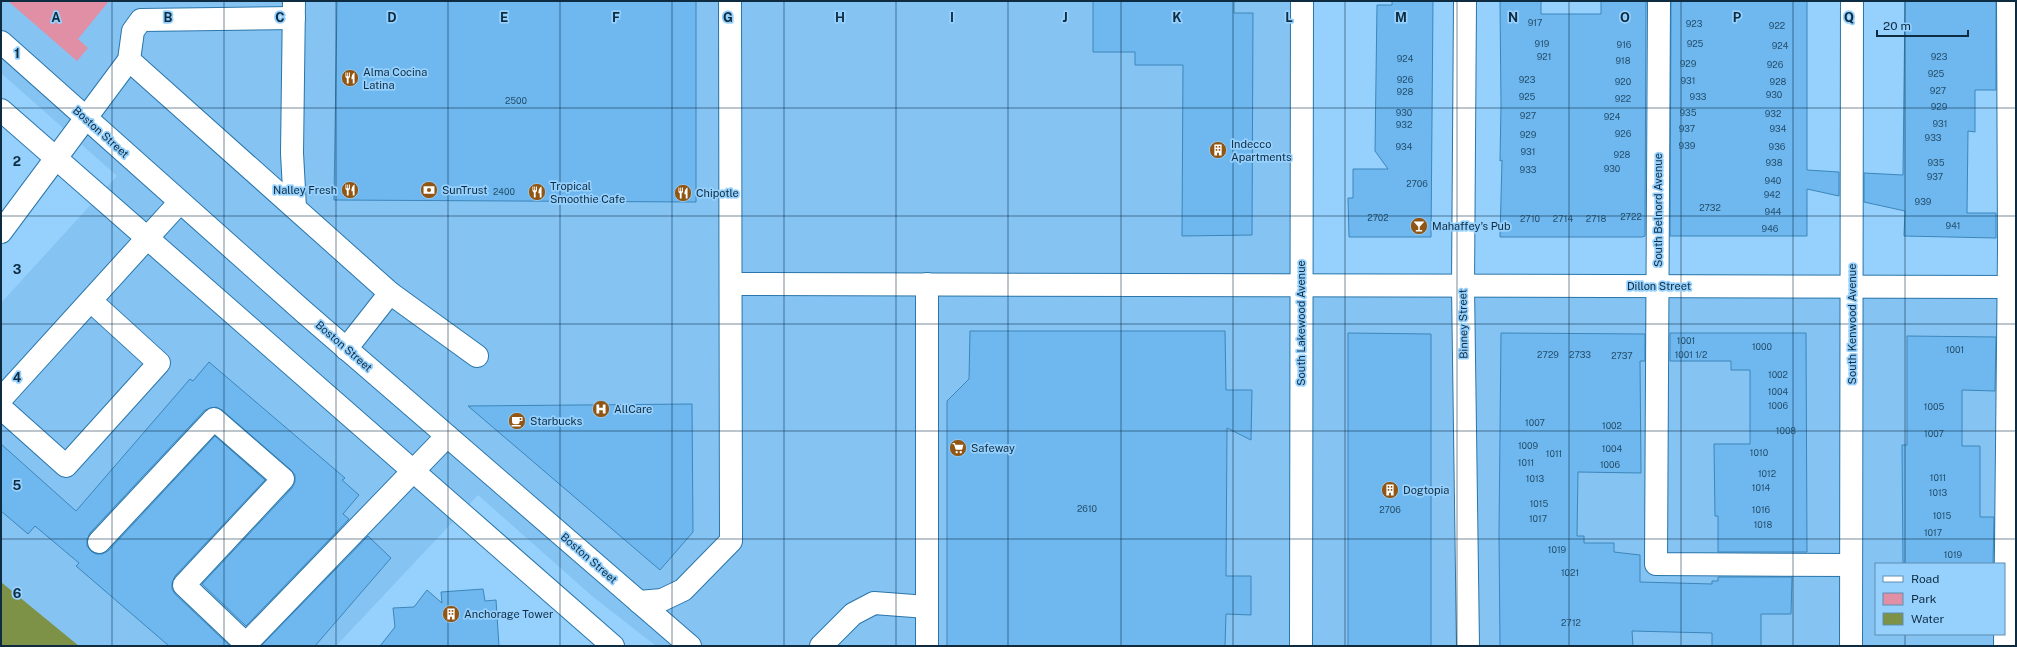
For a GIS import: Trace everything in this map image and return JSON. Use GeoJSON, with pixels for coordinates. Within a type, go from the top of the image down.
{"type":"FeatureCollection","features":[{"type":"Feature","properties":{"kind":"street"},"geometry":{"type":"LineString","coordinates":[[639,602],[662,600],[683,590],[731,541],[730,1]]}},
{"type":"Feature","properties":{"kind":"street","name":"South Lakewood Avenue"},"geometry":{"type":"LineString","coordinates":[[1301,646],[1302,1]]}},
{"type":"Feature","properties":{"kind":"street","name":"Binney Street"},"geometry":{"type":"LineString","coordinates":[[1465,1],[1463,286],[1468,646]]}},
{"type":"Feature","properties":{"kind":"street","name":"South Belnord Avenue"},"geometry":{"type":"LineString","coordinates":[[1658,1],[1656,564],[1852,565]]}},
{"type":"Feature","properties":{"kind":"street","name":"South Kenwood Avenue"},"geometry":{"type":"LineString","coordinates":[[1851,646],[1852,1]]}},
{"type":"Feature","properties":{"kind":"street"},"geometry":{"type":"LineString","coordinates":[[2005,646],[2011,576],[2012,287],[2008,1]]}},
{"type":"Feature","properties":{"kind":"street"},"geometry":{"type":"LineString","coordinates":[[1,232],[129,60],[133,31],[141,20],[294,10],[292,153],[295,208]]}},
{"type":"Feature","properties":{"kind":"street","name":"Boston Street"},"geometry":{"type":"LineString","coordinates":[[1,42],[346,349],[690,646]]}},
{"type":"Feature","properties":{"kind":"street"},"geometry":{"type":"LineString","coordinates":[[129,60],[390,293],[477,356]]}},
{"type":"Feature","properties":{"kind":"street"},"geometry":{"type":"LineString","coordinates":[[1,110],[613,646]]}},
{"type":"Feature","properties":{"kind":"street"},"geometry":{"type":"LineString","coordinates":[[1,400],[180,202]]}},
{"type":"Feature","properties":{"kind":"street","name":"Dillon Street"},"geometry":{"type":"LineString","coordinates":[[731,284],[2012,287]]}},
{"type":"Feature","properties":{"kind":"street"},"geometry":{"type":"LineString","coordinates":[[927,284],[927,646]]}},
{"type":"Feature","properties":{"kind":"street"},"geometry":{"type":"LineString","coordinates":[[346,349],[390,293]]}},
{"type":"Feature","properties":{"kind":"street"},"geometry":{"type":"LineString","coordinates":[[1,408],[66,466],[159,363],[91,301]]}},
{"type":"Feature","properties":{"kind":"street"},"geometry":{"type":"LineString","coordinates":[[99,542],[214,419],[283,479],[184,585],[246,644],[447,436]]}},
{"type":"Feature","properties":{"kind":"street"},"geometry":{"type":"LineString","coordinates":[[821,646],[853,614],[874,603],[927,607]]}},
{"type":"Feature","properties":{"kind":"shaded area"},"geometry":{"type":"Polygon","coordinates":[[[1,1],[1303,1],[1300,289],[2008,287],[2016,646],[656,646],[592,596],[478,495],[336,646],[79,646],[1,582],[1,303],[117,176],[1,73],[1,1]]]}},
{"type":"Feature","properties":{"kind":"green space"},"geometry":{"type":"Polygon","coordinates":[[[8,1],[109,1],[78,39],[88,48],[77,61],[8,1]]]}},
{"type":"Feature","properties":{"kind":"water"},"geometry":{"type":"Polygon","coordinates":[[[1,582],[79,646],[1,646],[1,582]]]}},
{"type":"Feature","properties":{"kind":"building"},"geometry":{"type":"Polygon","coordinates":[[[337,1],[696,1],[696,202],[334,200],[337,1]]]}},
{"type":"Feature","properties":{"kind":"building","name":"Indecco Apartments"},"geometry":{"type":"Polygon","coordinates":[[[1093,1],[1234,1],[1234,13],[1253,13],[1252,235],[1182,236],[1183,65],[1135,65],[1135,52],[1093,52],[1093,1]]]}},
{"type":"Feature","properties":{"kind":"building"},"geometry":{"type":"Polygon","coordinates":[[[1392,1],[1433,1],[1431,237],[1349,237],[1348,198],[1353,198],[1353,169],[1388,169],[1375,151],[1377,5],[1392,5],[1392,1]]]}},
{"type":"Feature","properties":{"kind":"building"},"geometry":{"type":"Polygon","coordinates":[[[1500,1],[1541,1],[1541,14],[1601,14],[1601,1],[1646,1],[1645,236],[1500,237],[1502,160],[1500,161],[1500,1]]]}},
{"type":"Feature","properties":{"kind":"building"},"geometry":{"type":"Polygon","coordinates":[[[1671,1],[1807,1],[1807,170],[1839,172],[1839,196],[1807,189],[1807,236],[1670,236],[1671,1]]]}},
{"type":"Feature","properties":{"kind":"building"},"geometry":{"type":"Polygon","coordinates":[[[1905,1],[1996,1],[1996,90],[1975,90],[1975,132],[1968,131],[1967,213],[1996,213],[1996,238],[1904,236],[1905,211],[1864,202],[1864,173],[1903,175],[1905,1]]]}},
{"type":"Feature","properties":{"kind":"building"},"geometry":{"type":"Polygon","coordinates":[[[970,331],[1225,331],[1226,390],[1252,390],[1251,440],[1227,428],[1226,576],[1251,576],[1251,615],[1226,614],[1225,646],[947,646],[947,401],[969,379],[970,331]]]}},
{"type":"Feature","properties":{"kind":"building","name":"Dogtopia"},"geometry":{"type":"Polygon","coordinates":[[[1348,333],[1431,334],[1431,646],[1348,646],[1348,333]]]}},
{"type":"Feature","properties":{"kind":"building"},"geometry":{"type":"Polygon","coordinates":[[[1501,333],[1645,334],[1645,361],[1640,361],[1641,473],[1578,472],[1577,536],[1584,536],[1584,543],[1614,543],[1614,552],[1640,555],[1640,582],[1712,584],[1712,581],[1718,581],[1718,577],[1792,577],[1791,614],[1761,614],[1761,646],[1712,646],[1712,633],[1632,631],[1633,646],[1500,646],[1499,533],[1501,333]]]}},
{"type":"Feature","properties":{"kind":"building"},"geometry":{"type":"Polygon","coordinates":[[[1670,333],[1806,333],[1807,552],[1718,552],[1718,516],[1715,516],[1714,444],[1750,444],[1750,370],[1731,370],[1731,361],[1670,361],[1670,333]]]}},
{"type":"Feature","properties":{"kind":"building"},"geometry":{"type":"Polygon","coordinates":[[[1907,336],[1996,337],[1995,391],[1962,390],[1962,446],[1980,446],[1980,517],[1994,517],[1993,563],[1903,563],[1902,445],[1907,445],[1907,336]]]}},
{"type":"Feature","properties":{"kind":"building"},"geometry":{"type":"Polygon","coordinates":[[[209,362],[345,478],[342,480],[359,495],[343,514],[349,519],[246,626],[202,584],[292,488],[295,482],[295,475],[222,410],[216,407],[205,410],[90,533],[87,540],[87,546],[96,554],[102,554],[108,551],[215,436],[265,480],[175,576],[172,583],[172,589],[175,594],[230,646],[169,646],[76,566],[79,563],[35,526],[28,534],[1,511],[1,444],[76,511],[190,379],[193,381],[209,362]]]}},
{"type":"Feature","properties":{"kind":"building"},"geometry":{"type":"Polygon","coordinates":[[[692,404],[693,532],[660,570],[468,406],[692,404]]]}},
{"type":"Feature","properties":{"kind":"building"},"geometry":{"type":"Polygon","coordinates":[[[368,536],[391,558],[315,646],[261,646],[368,536]]]}},
{"type":"Feature","properties":{"kind":"building","name":"Anchorage Tower"},"geometry":{"type":"Polygon","coordinates":[[[483,589],[485,601],[496,600],[499,646],[380,646],[395,627],[393,608],[414,607],[427,590],[442,603],[441,592],[483,589]]]}},
{"type":"Feature","properties":{"kind":"place","name":"Alma Cocina Latina"},"geometry":{"type":"Point","coordinates":[350,78]}},
{"type":"Feature","properties":{"kind":"place","name":"Indecco Apartments"},"geometry":{"type":"Point","coordinates":[1218,150]}},
{"type":"Feature","properties":{"kind":"place","name":"Nalley Fresh"},"geometry":{"type":"Point","coordinates":[350,190]}},
{"type":"Feature","properties":{"kind":"place","name":"SunTrust"},"geometry":{"type":"Point","coordinates":[429,190]}},
{"type":"Feature","properties":{"kind":"place","name":"Tropical Smoothie Cafe"},"geometry":{"type":"Point","coordinates":[537,192]}},
{"type":"Feature","properties":{"kind":"place","name":"Chipotle"},"geometry":{"type":"Point","coordinates":[683,193]}},
{"type":"Feature","properties":{"kind":"place","name":"Mahaffey's Pub"},"geometry":{"type":"Point","coordinates":[1419,226]}},
{"type":"Feature","properties":{"kind":"place","name":"AllCare"},"geometry":{"type":"Point","coordinates":[601,409]}},
{"type":"Feature","properties":{"kind":"place","name":"Starbucks"},"geometry":{"type":"Point","coordinates":[517,421]}},
{"type":"Feature","properties":{"kind":"place","name":"Safeway"},"geometry":{"type":"Point","coordinates":[958,448]}},
{"type":"Feature","properties":{"kind":"place","name":"Dogtopia"},"geometry":{"type":"Point","coordinates":[1390,490]}},
{"type":"Feature","properties":{"kind":"place","name":"Anchorage Tower"},"geometry":{"type":"Point","coordinates":[451,614]}}]}
